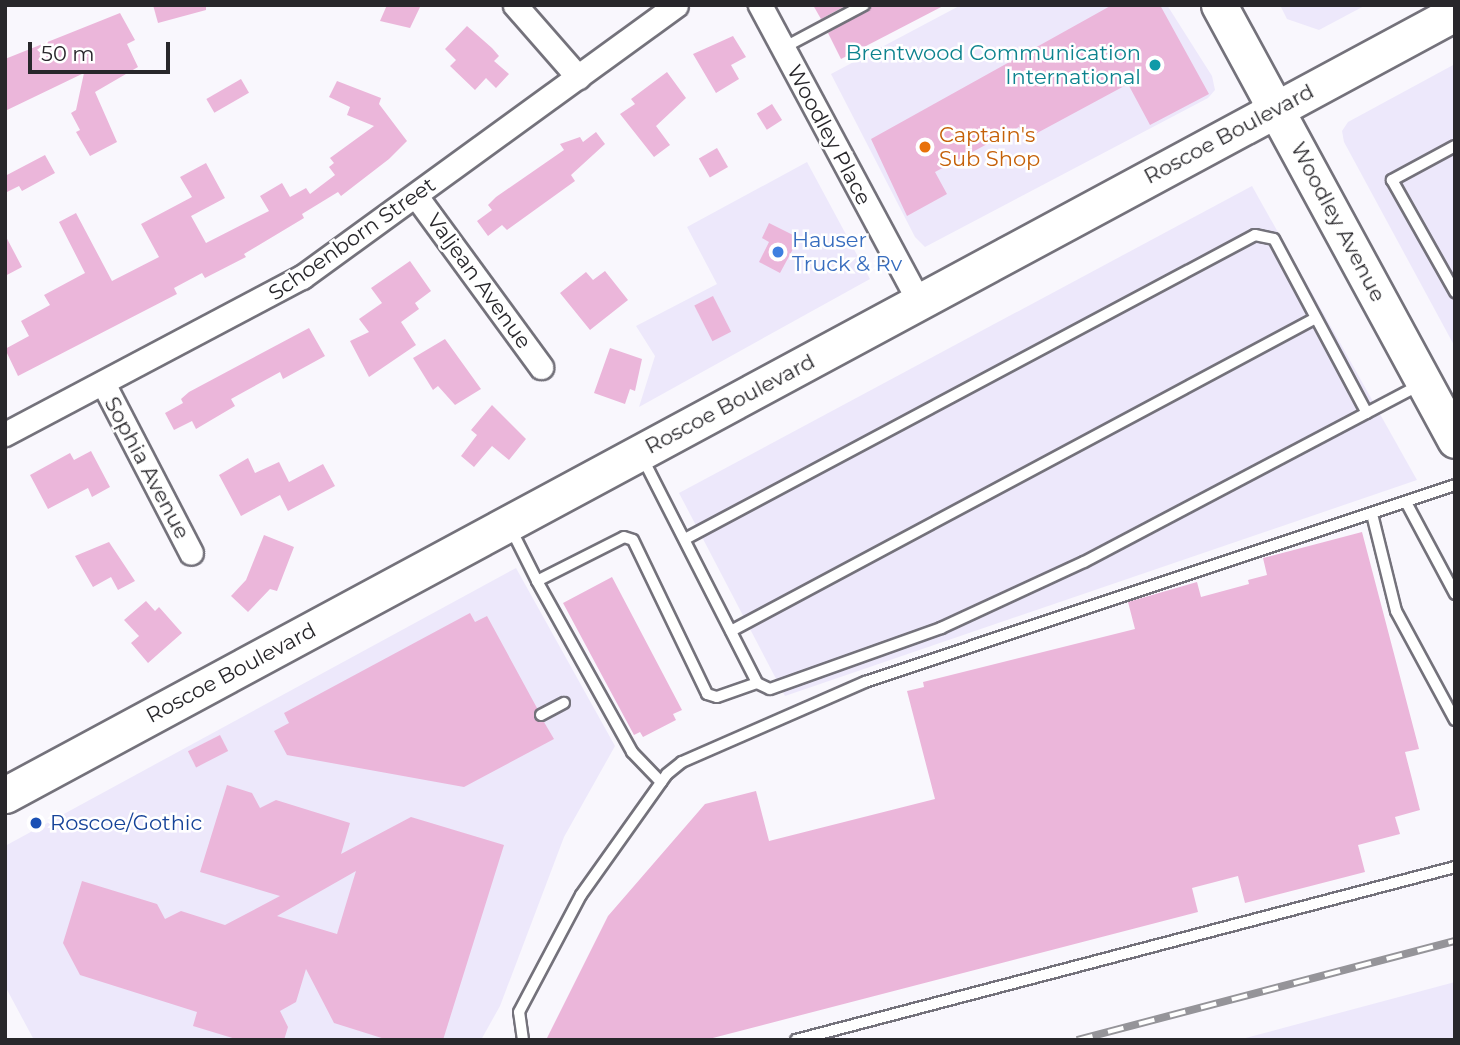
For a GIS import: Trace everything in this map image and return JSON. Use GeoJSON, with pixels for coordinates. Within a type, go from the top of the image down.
{"type":"FeatureCollection","features":[{"type":"Feature","properties":{"kind":"main road","name":"Woodley Avenue"},"geometry":{"type":"LineString","coordinates":[[1219,5],[1453,433]]}},
{"type":"Feature","properties":{"kind":"main road","name":"Roscoe Boulevard"},"geometry":{"type":"LineString","coordinates":[[5,795],[1455,13]]}},
{"type":"Feature","properties":{"kind":"street"},"geometry":{"type":"LineString","coordinates":[[515,5],[578,77]]}},
{"type":"Feature","properties":{"kind":"street","name":"Schoenborn Street"},"geometry":{"type":"LineString","coordinates":[[5,434],[302,277],[676,5]]}},
{"type":"Feature","properties":{"kind":"street","name":"Woodley Place"},"geometry":{"type":"LineString","coordinates":[[760,5],[919,302]]}},
{"type":"Feature","properties":{"kind":"street","name":"Valjean Avenue"},"geometry":{"type":"LineString","coordinates":[[416,196],[541,367]]}},
{"type":"Feature","properties":{"kind":"street","name":"Sophia Avenue"},"geometry":{"type":"LineString","coordinates":[[103,383],[191,553]]}},
{"type":"Feature","properties":{"kind":"lane"},"geometry":{"type":"LineString","coordinates":[[782,48],[864,5]]}},
{"type":"Feature","properties":{"kind":"lane"},"geometry":{"type":"LineString","coordinates":[[1455,146],[1392,180],[1455,292]]}},
{"type":"Feature","properties":{"kind":"lane"},"geometry":{"type":"LineString","coordinates":[[685,539],[1255,236],[1274,239],[1367,413]]}},
{"type":"Feature","properties":{"kind":"lane"},"geometry":{"type":"LineString","coordinates":[[731,631],[1316,318]]}},
{"type":"Feature","properties":{"kind":"lane"},"geometry":{"type":"LineString","coordinates":[[640,453],[757,682],[770,689],[941,628],[1084,562],[1424,383]]}},
{"type":"Feature","properties":{"kind":"lane"},"geometry":{"type":"LineString","coordinates":[[523,1040],[519,1012],[581,895],[661,782],[682,762],[865,682],[1242,554],[1407,504],[1455,485]]}},
{"type":"Feature","properties":{"kind":"lane"},"geometry":{"type":"LineString","coordinates":[[1407,504],[1455,594]]}},
{"type":"Feature","properties":{"kind":"lane"},"geometry":{"type":"LineString","coordinates":[[1372,514],[1396,611],[1455,720]]}},
{"type":"Feature","properties":{"kind":"lane"},"geometry":{"type":"LineString","coordinates":[[508,523],[537,581],[632,752],[661,782]]}},
{"type":"Feature","properties":{"kind":"lane"},"geometry":{"type":"LineString","coordinates":[[537,581],[624,537],[633,540],[708,694],[717,697],[757,682]]}},
{"type":"Feature","properties":{"kind":"lane"},"geometry":{"type":"LineString","coordinates":[[541,715],[564,703]]}},
{"type":"Feature","properties":{"kind":"lane"},"geometry":{"type":"LineString","coordinates":[[796,1040],[1455,867]]}},
{"type":"Feature","properties":{"kind":"shaded area"},"geometry":{"type":"Polygon","coordinates":[[[961,5],[1167,5],[1212,76],[1215,90],[1208,98],[925,247],[915,237],[831,74],[961,5]]]}},
{"type":"Feature","properties":{"kind":"shaded area"},"geometry":{"type":"Polygon","coordinates":[[[1280,5],[1366,5],[1319,30],[1287,19],[1280,5]]]}},
{"type":"Feature","properties":{"kind":"shaded area"},"geometry":{"type":"Polygon","coordinates":[[[1455,64],[1455,347],[1344,142],[1342,131],[1348,122],[1455,64]]]}},
{"type":"Feature","properties":{"kind":"shaded area"},"geometry":{"type":"Polygon","coordinates":[[[807,162],[870,279],[639,407],[655,356],[636,326],[717,284],[687,227],[807,162]]]}},
{"type":"Feature","properties":{"kind":"shaded area"},"geometry":{"type":"Polygon","coordinates":[[[1252,186],[1417,480],[785,696],[679,493],[1252,186]]]}},
{"type":"Feature","properties":{"kind":"shaded area"},"geometry":{"type":"Polygon","coordinates":[[[516,568],[615,746],[564,837],[500,1006],[481,1040],[34,1040],[5,986],[5,846],[516,568]]]}},
{"type":"Feature","properties":{"kind":"shaded area"},"geometry":{"type":"Polygon","coordinates":[[[1455,982],[1455,1040],[1238,1040],[1455,982]]]}},
{"type":"Feature","properties":{"kind":"building"},"geometry":{"type":"Polygon","coordinates":[[[153,5],[206,5],[206,10],[158,23],[153,5]]]}},
{"type":"Feature","properties":{"kind":"building"},"geometry":{"type":"Polygon","coordinates":[[[387,5],[421,5],[410,28],[380,21],[387,5]]]}},
{"type":"Feature","properties":{"kind":"building"},"geometry":{"type":"Polygon","coordinates":[[[813,5],[847,5],[821,19],[813,5]]]}},
{"type":"Feature","properties":{"kind":"building"},"geometry":{"type":"Polygon","coordinates":[[[872,5],[945,5],[841,59],[828,33],[872,5]]]}},
{"type":"Feature","properties":{"kind":"building"},"geometry":{"type":"Polygon","coordinates":[[[1112,5],[1160,5],[1209,94],[1150,125],[1128,84],[1026,139],[1019,127],[935,172],[947,194],[907,216],[871,139],[1112,5]]]}},
{"type":"Feature","properties":{"kind":"building"},"geometry":{"type":"Polygon","coordinates":[[[120,13],[135,40],[127,44],[138,67],[95,92],[117,142],[90,156],[76,132],[80,130],[71,113],[76,110],[84,73],[5,111],[5,59],[120,13]]]}},
{"type":"Feature","properties":{"kind":"building"},"geometry":{"type":"Polygon","coordinates":[[[467,26],[499,56],[494,61],[509,74],[496,88],[486,78],[475,90],[450,66],[456,60],[445,49],[467,26]]]}},
{"type":"Feature","properties":{"kind":"building"},"geometry":{"type":"Polygon","coordinates":[[[733,36],[746,57],[731,65],[739,79],[716,93],[693,54],[733,36]]]}},
{"type":"Feature","properties":{"kind":"building"},"geometry":{"type":"Polygon","coordinates":[[[667,72],[686,98],[656,126],[670,145],[654,157],[620,114],[635,104],[631,99],[667,72]]]}},
{"type":"Feature","properties":{"kind":"building"},"geometry":{"type":"Polygon","coordinates":[[[241,79],[249,93],[214,113],[206,99],[241,79]]]}},
{"type":"Feature","properties":{"kind":"building"},"geometry":{"type":"Polygon","coordinates":[[[337,81],[381,98],[379,104],[407,141],[389,159],[341,196],[338,192],[302,214],[304,218],[244,254],[246,257],[205,278],[202,273],[174,288],[177,294],[18,376],[5,349],[29,336],[21,321],[50,305],[44,295],[85,273],[59,222],[76,213],[112,281],[159,257],[141,224],[192,197],[180,177],[206,163],[225,198],[191,216],[206,243],[269,211],[260,196],[282,183],[290,197],[306,188],[310,194],[335,175],[329,167],[334,163],[330,158],[374,126],[347,115],[350,107],[329,97],[337,81]]]}},
{"type":"Feature","properties":{"kind":"building"},"geometry":{"type":"Polygon","coordinates":[[[772,104],[782,120],[767,130],[757,114],[772,104]]]}},
{"type":"Feature","properties":{"kind":"building"},"geometry":{"type":"Polygon","coordinates":[[[596,132],[605,144],[571,175],[575,181],[507,230],[502,225],[488,236],[477,221],[492,210],[488,205],[496,197],[564,150],[560,144],[580,137],[583,142],[596,132]]]}},
{"type":"Feature","properties":{"kind":"building"},"geometry":{"type":"Polygon","coordinates":[[[717,148],[728,167],[710,178],[699,158],[717,148]]]}},
{"type":"Feature","properties":{"kind":"building"},"geometry":{"type":"Polygon","coordinates":[[[45,155],[55,173],[22,191],[19,186],[5,193],[5,176],[45,155]]]}},
{"type":"Feature","properties":{"kind":"building","name":"Hauser Truck & Rv"},"geometry":{"type":"Polygon","coordinates":[[[769,223],[799,238],[780,273],[759,262],[769,242],[762,238],[769,223]]]}},
{"type":"Feature","properties":{"kind":"building"},"geometry":{"type":"Polygon","coordinates":[[[5,235],[22,267],[5,276],[5,235]]]}},
{"type":"Feature","properties":{"kind":"building"},"geometry":{"type":"Polygon","coordinates":[[[410,261],[431,291],[415,303],[419,309],[401,322],[416,345],[369,377],[350,341],[369,332],[359,319],[382,303],[371,288],[410,261]]]}},
{"type":"Feature","properties":{"kind":"building"},"geometry":{"type":"Polygon","coordinates":[[[605,271],[628,300],[590,330],[560,293],[586,272],[593,280],[605,271]]]}},
{"type":"Feature","properties":{"kind":"building"},"geometry":{"type":"Polygon","coordinates":[[[713,296],[731,332],[712,341],[694,306],[713,296]]]}},
{"type":"Feature","properties":{"kind":"building"},"geometry":{"type":"Polygon","coordinates":[[[309,328],[325,356],[283,379],[280,372],[231,399],[235,406],[196,429],[192,421],[174,430],[165,413],[183,403],[181,399],[189,392],[309,328]]]}},
{"type":"Feature","properties":{"kind":"building"},"geometry":{"type":"Polygon","coordinates":[[[445,339],[481,389],[455,405],[438,386],[433,390],[413,358],[445,339]]]}},
{"type":"Feature","properties":{"kind":"building"},"geometry":{"type":"Polygon","coordinates":[[[610,348],[642,359],[635,391],[630,389],[625,404],[594,393],[610,348]]]}},
{"type":"Feature","properties":{"kind":"building"},"geometry":{"type":"Polygon","coordinates":[[[492,405],[526,439],[509,460],[492,446],[474,467],[461,456],[477,435],[471,430],[492,405]]]}},
{"type":"Feature","properties":{"kind":"building"},"geometry":{"type":"Polygon","coordinates":[[[91,451],[110,487],[92,497],[88,488],[48,509],[30,475],[70,453],[74,460],[91,451]]]}},
{"type":"Feature","properties":{"kind":"building"},"geometry":{"type":"Polygon","coordinates":[[[248,458],[255,473],[279,462],[289,482],[323,464],[335,486],[288,511],[280,495],[241,516],[219,475],[248,458]]]}},
{"type":"Feature","properties":{"kind":"building"},"geometry":{"type":"Polygon","coordinates":[[[1362,532],[1419,749],[1405,752],[1420,810],[1395,817],[1400,834],[1358,845],[1365,872],[1245,903],[1238,876],[1192,888],[1198,912],[705,1040],[546,1040],[608,916],[705,804],[756,791],[769,841],[935,799],[907,691],[924,687],[923,682],[1135,629],[1128,602],[1197,582],[1201,597],[1249,584],[1248,580],[1267,575],[1263,558],[1362,532]]]}},
{"type":"Feature","properties":{"kind":"building"},"geometry":{"type":"Polygon","coordinates":[[[264,535],[294,547],[277,591],[270,589],[248,612],[231,596],[246,580],[264,535]]]}},
{"type":"Feature","properties":{"kind":"building"},"geometry":{"type":"Polygon","coordinates":[[[109,542],[135,581],[118,590],[111,577],[93,587],[75,556],[109,542]]]}},
{"type":"Feature","properties":{"kind":"building"},"geometry":{"type":"Polygon","coordinates":[[[612,577],[682,710],[673,714],[676,720],[643,737],[640,732],[634,735],[563,603],[612,577]]]}},
{"type":"Feature","properties":{"kind":"building"},"geometry":{"type":"Polygon","coordinates":[[[146,601],[155,611],[159,607],[182,633],[148,663],[131,643],[139,636],[124,620],[146,601]]]}},
{"type":"Feature","properties":{"kind":"building"},"geometry":{"type":"Polygon","coordinates":[[[470,613],[475,622],[487,616],[537,708],[534,719],[544,722],[554,739],[464,787],[287,755],[274,731],[289,723],[284,713],[470,613]]]}},
{"type":"Feature","properties":{"kind":"building"},"geometry":{"type":"Polygon","coordinates":[[[220,735],[228,751],[196,767],[188,751],[220,735]]]}},
{"type":"Feature","properties":{"kind":"building"},"geometry":{"type":"Polygon","coordinates":[[[227,785],[252,793],[260,808],[276,800],[350,823],[341,854],[411,817],[504,845],[443,1040],[388,1040],[334,1023],[306,969],[296,1002],[280,1011],[288,1027],[284,1040],[239,1040],[193,1026],[197,1012],[80,975],[63,943],[82,881],[157,904],[165,919],[181,911],[225,925],[280,896],[200,872],[227,785]],[[356,871],[277,916],[337,934],[356,871]]]}},
{"type":"Feature","properties":{"kind":"railway"},"geometry":{"type":"LineString","coordinates":[[1077,1040],[1455,941]]}},
{"type":"Feature","properties":{"kind":"place","name":"Brentwood Communication International"},"geometry":{"type":"Point","coordinates":[1155,65]}},
{"type":"Feature","properties":{"kind":"place","name":"Captain's Sub Shop"},"geometry":{"type":"Point","coordinates":[925,147]}},
{"type":"Feature","properties":{"kind":"place","name":"Hauser Truck & Rv"},"geometry":{"type":"Point","coordinates":[778,252]}},
{"type":"Feature","properties":{"kind":"place","name":"Roscoe/Gothic"},"geometry":{"type":"Point","coordinates":[36,823]}}]}
